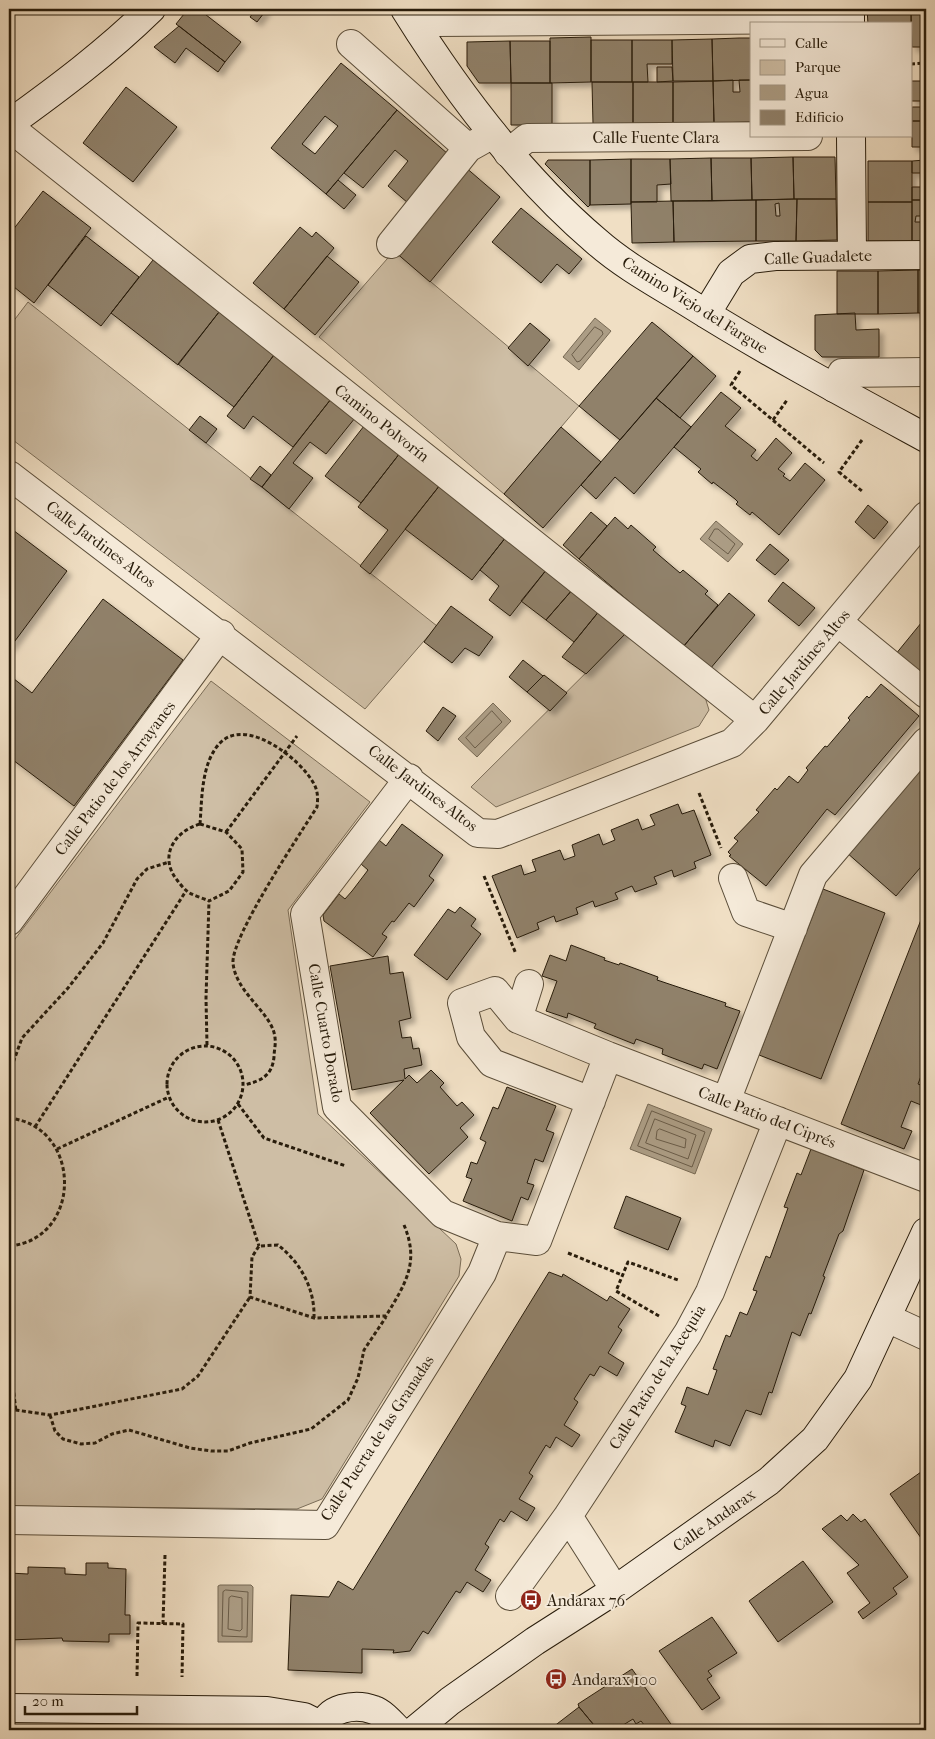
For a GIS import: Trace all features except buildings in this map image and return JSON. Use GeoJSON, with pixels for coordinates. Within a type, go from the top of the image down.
{"type":"FeatureCollection","features":[{"type":"Feature","properties":{"kind":"street"},"geometry":{"type":"LineString","coordinates":[[9,126],[73,79],[126,34],[151,9]]}},
{"type":"Feature","properties":{"kind":"street","name":"Camino Viejo del Fargue"},"geometry":{"type":"LineString","coordinates":[[406,9],[420,32],[500,143],[554,202],[597,242],[634,269],[706,314],[834,388],[926,438]]}},
{"type":"Feature","properties":{"kind":"street"},"geometry":{"type":"LineString","coordinates":[[420,32],[435,22],[574,15],[850,17]]}},
{"type":"Feature","properties":{"kind":"street"},"geometry":{"type":"LineString","coordinates":[[351,44],[468,148]]}},
{"type":"Feature","properties":{"kind":"street","name":"Camino Polvorín"},"geometry":{"type":"LineString","coordinates":[[9,126],[755,720]]}},
{"type":"Feature","properties":{"kind":"street","name":"Calle Fuente Clara"},"geometry":{"type":"LineString","coordinates":[[500,143],[527,138],[750,136]]}},
{"type":"Feature","properties":{"kind":"street"},"geometry":{"type":"LineString","coordinates":[[851,138],[852,255]]}},
{"type":"Feature","properties":{"kind":"street"},"geometry":{"type":"LineString","coordinates":[[391,244],[468,148],[500,143]]}},
{"type":"Feature","properties":{"kind":"street","name":"Calle Guadalete"},"geometry":{"type":"LineString","coordinates":[[706,314],[731,273],[750,260],[775,256],[926,255]]}},
{"type":"Feature","properties":{"kind":"street"},"geometry":{"type":"LineString","coordinates":[[834,388],[842,372],[926,372]]}},
{"type":"Feature","properties":{"kind":"street","name":"Calle Jardines Altos"},"geometry":{"type":"LineString","coordinates":[[9,474],[221,634],[478,833],[498,834],[732,744],[755,720],[926,516]]}},
{"type":"Feature","properties":{"kind":"street"},"geometry":{"type":"LineString","coordinates":[[838,622],[926,694]]}},
{"type":"Feature","properties":{"kind":"street","name":"Calle Patio de los Arrayanes"},"geometry":{"type":"LineString","coordinates":[[9,921],[221,634]]}},
{"type":"Feature","properties":{"kind":"street"},"geometry":{"type":"LineString","coordinates":[[726,1101],[813,875],[926,742]]}},
{"type":"Feature","properties":{"kind":"street","name":"Calle Cuarto Dorado"},"geometry":{"type":"LineString","coordinates":[[409,778],[305,914],[337,1107],[443,1214],[497,1236],[548,1246]]}},
{"type":"Feature","properties":{"kind":"street"},"geometry":{"type":"LineString","coordinates":[[733,878],[746,912],[793,928]]}},
{"type":"Feature","properties":{"kind":"street"},"geometry":{"type":"LineString","coordinates":[[518,1019],[529,984]]}},
{"type":"Feature","properties":{"kind":"street","name":"Calle Patio del Ciprés"},"geometry":{"type":"LineString","coordinates":[[591,1100],[492,1063],[471,1037],[462,1003],[495,991],[518,1019],[608,1056],[926,1178]]}},
{"type":"Feature","properties":{"kind":"street"},"geometry":{"type":"LineString","coordinates":[[548,1246],[591,1100],[608,1056]]}},
{"type":"Feature","properties":{"kind":"street","name":"Calle Patio de la Acequia"},"geometry":{"type":"LineString","coordinates":[[510,1596],[568,1516],[688,1333],[710,1292],[778,1121]]}},
{"type":"Feature","properties":{"kind":"street","name":"Calle Andarax"},"geometry":{"type":"LineString","coordinates":[[415,1730],[450,1701],[504,1663],[615,1590],[769,1481],[816,1439],[858,1379],[926,1232]]}},
{"type":"Feature","properties":{"kind":"street","name":"Calle Puerta de las Granadas"},"geometry":{"type":"LineString","coordinates":[[9,1520],[324,1526],[482,1273],[497,1236]]}},
{"type":"Feature","properties":{"kind":"street"},"geometry":{"type":"LineString","coordinates":[[887,1318],[926,1336]]}},
{"type":"Feature","properties":{"kind":"street"},"geometry":{"type":"LineString","coordinates":[[568,1516],[615,1590]]}},
{"type":"Feature","properties":{"kind":"street"},"geometry":{"type":"LineString","coordinates":[[9,1708],[267,1711],[304,1717],[322,1728],[334,1711],[353,1706],[376,1710],[398,1730]]}},
{"type":"Feature","properties":{"kind":"path"},"geometry":{"type":"LineString","coordinates":[[912,64],[926,63]]}},
{"type":"Feature","properties":{"kind":"path"},"geometry":{"type":"LineString","coordinates":[[741,370],[731,385],[824,463]]}},
{"type":"Feature","properties":{"kind":"path"},"geometry":{"type":"LineString","coordinates":[[773,420],[789,397]]}},
{"type":"Feature","properties":{"kind":"path"},"geometry":{"type":"LineString","coordinates":[[862,491],[839,472],[865,437]]}},
{"type":"Feature","properties":{"kind":"path"},"geometry":{"type":"LineString","coordinates":[[200,824],[205,779],[209,762],[220,743],[229,736],[238,733],[252,735],[285,753],[314,784],[318,799],[317,807],[267,888],[234,948],[235,978],[272,1028],[276,1038],[273,1067],[262,1081],[244,1085]]}},
{"type":"Feature","properties":{"kind":"path"},"geometry":{"type":"LineString","coordinates":[[226,832],[298,736]]}},
{"type":"Feature","properties":{"kind":"path"},"geometry":{"type":"LineString","coordinates":[[699,793],[733,878]]}},
{"type":"Feature","properties":{"kind":"path"},"geometry":{"type":"LineString","coordinates":[[200,824],[226,832],[242,849],[243,872],[229,891],[210,901],[186,891],[174,876],[169,862],[173,842],[186,828],[200,824]]}},
{"type":"Feature","properties":{"kind":"path"},"geometry":{"type":"LineString","coordinates":[[9,1074],[22,1038],[92,959],[103,943],[137,879],[147,869],[169,862]]}},
{"type":"Feature","properties":{"kind":"path"},"geometry":{"type":"LineString","coordinates":[[484,876],[529,984]]}},
{"type":"Feature","properties":{"kind":"path"},"geometry":{"type":"LineString","coordinates":[[35,1126],[186,891]]}},
{"type":"Feature","properties":{"kind":"path"},"geometry":{"type":"LineString","coordinates":[[207,1045],[206,998],[210,901]]}},
{"type":"Feature","properties":{"kind":"path"},"geometry":{"type":"LineString","coordinates":[[207,1045],[219,1048],[238,1063],[243,1074],[244,1085],[238,1104],[229,1113],[218,1120],[206,1122],[184,1116],[175,1108],[167,1085],[169,1072],[175,1061],[184,1052],[195,1047],[207,1045]]}},
{"type":"Feature","properties":{"kind":"path"},"geometry":{"type":"LineString","coordinates":[[57,1149],[170,1097]]}},
{"type":"Feature","properties":{"kind":"path"},"geometry":{"type":"LineString","coordinates":[[238,1104],[264,1138],[348,1167]]}},
{"type":"Feature","properties":{"kind":"path"},"geometry":{"type":"LineString","coordinates":[[9,1118],[35,1126],[47,1136],[57,1149],[64,1168],[65,1188],[60,1208],[50,1225],[34,1238],[9,1246]]}},
{"type":"Feature","properties":{"kind":"path"},"geometry":{"type":"LineString","coordinates":[[218,1120],[260,1246]]}},
{"type":"Feature","properties":{"kind":"path"},"geometry":{"type":"LineString","coordinates":[[50,1415],[55,1431],[63,1439],[80,1444],[94,1443],[112,1434],[129,1430],[190,1448],[211,1452],[228,1450],[311,1429],[348,1400],[358,1378],[364,1350],[408,1280],[412,1258],[404,1224]]}},
{"type":"Feature","properties":{"kind":"path"},"geometry":{"type":"LineString","coordinates":[[260,1246],[278,1245],[290,1254],[301,1269],[312,1292],[314,1318]]}},
{"type":"Feature","properties":{"kind":"path"},"geometry":{"type":"LineString","coordinates":[[9,1410],[50,1415],[182,1389],[198,1376],[250,1297],[252,1257],[260,1246]]}},
{"type":"Feature","properties":{"kind":"path"},"geometry":{"type":"LineString","coordinates":[[548,1246],[622,1275]]}},
{"type":"Feature","properties":{"kind":"path"},"geometry":{"type":"LineString","coordinates":[[663,1318],[616,1291],[622,1275],[628,1262],[678,1280]]}},
{"type":"Feature","properties":{"kind":"path"},"geometry":{"type":"LineString","coordinates":[[250,1297],[314,1318],[386,1316]]}},
{"type":"Feature","properties":{"kind":"path"},"geometry":{"type":"LineString","coordinates":[[9,1354],[16,1411]]}},
{"type":"Feature","properties":{"kind":"path"},"geometry":{"type":"LineString","coordinates":[[163,1624],[165,1551]]}},
{"type":"Feature","properties":{"kind":"path"},"geometry":{"type":"LineString","coordinates":[[137,1677],[138,1623],[183,1624],[182,1678]]}},
{"type":"Feature","properties":{"kind":"green space"},"geometry":{"type":"Polygon","coordinates":[[[394,251],[579,406],[504,494],[319,337],[394,251]]]}},
{"type":"Feature","properties":{"kind":"green space"},"geometry":{"type":"Polygon","coordinates":[[[28,302],[437,626],[365,709],[9,437],[9,327],[28,302]]]}},
{"type":"Feature","properties":{"kind":"green space"},"geometry":{"type":"Polygon","coordinates":[[[628,631],[705,697],[709,710],[699,726],[496,807],[471,787],[628,631]]]}},
{"type":"Feature","properties":{"kind":"green space"},"geometry":{"type":"Polygon","coordinates":[[[211,681],[370,802],[288,910],[318,1114],[456,1244],[461,1259],[459,1276],[322,1499],[297,1509],[9,1506],[9,947],[211,681]]]}},
{"type":"Feature","properties":{"kind":"water"},"geometry":{"type":"Polygon","coordinates":[[[595,318],[611,331],[579,370],[563,357],[595,318]]]}},
{"type":"Feature","properties":{"kind":"water"},"geometry":{"type":"Polygon","coordinates":[[[716,521],[743,544],[728,562],[700,539],[716,521]]]}},
{"type":"Feature","properties":{"kind":"water"},"geometry":{"type":"Polygon","coordinates":[[[493,703],[511,721],[477,757],[458,739],[493,703]]]}},
{"type":"Feature","properties":{"kind":"water"},"geometry":{"type":"Polygon","coordinates":[[[648,1104],[712,1129],[695,1174],[630,1149],[648,1104]]]}},
{"type":"Feature","properties":{"kind":"water"},"geometry":{"type":"Polygon","coordinates":[[[251,1585],[253,1587],[252,1642],[218,1642],[218,1586],[251,1585]]]}},
{"type":"Feature","properties":{"kind":"place","name":"Andarax 76"},"geometry":{"type":"Point","coordinates":[531,1600]}},
{"type":"Feature","properties":{"kind":"place","name":"Andarax 100"},"geometry":{"type":"Point","coordinates":[556,1679]}}]}
